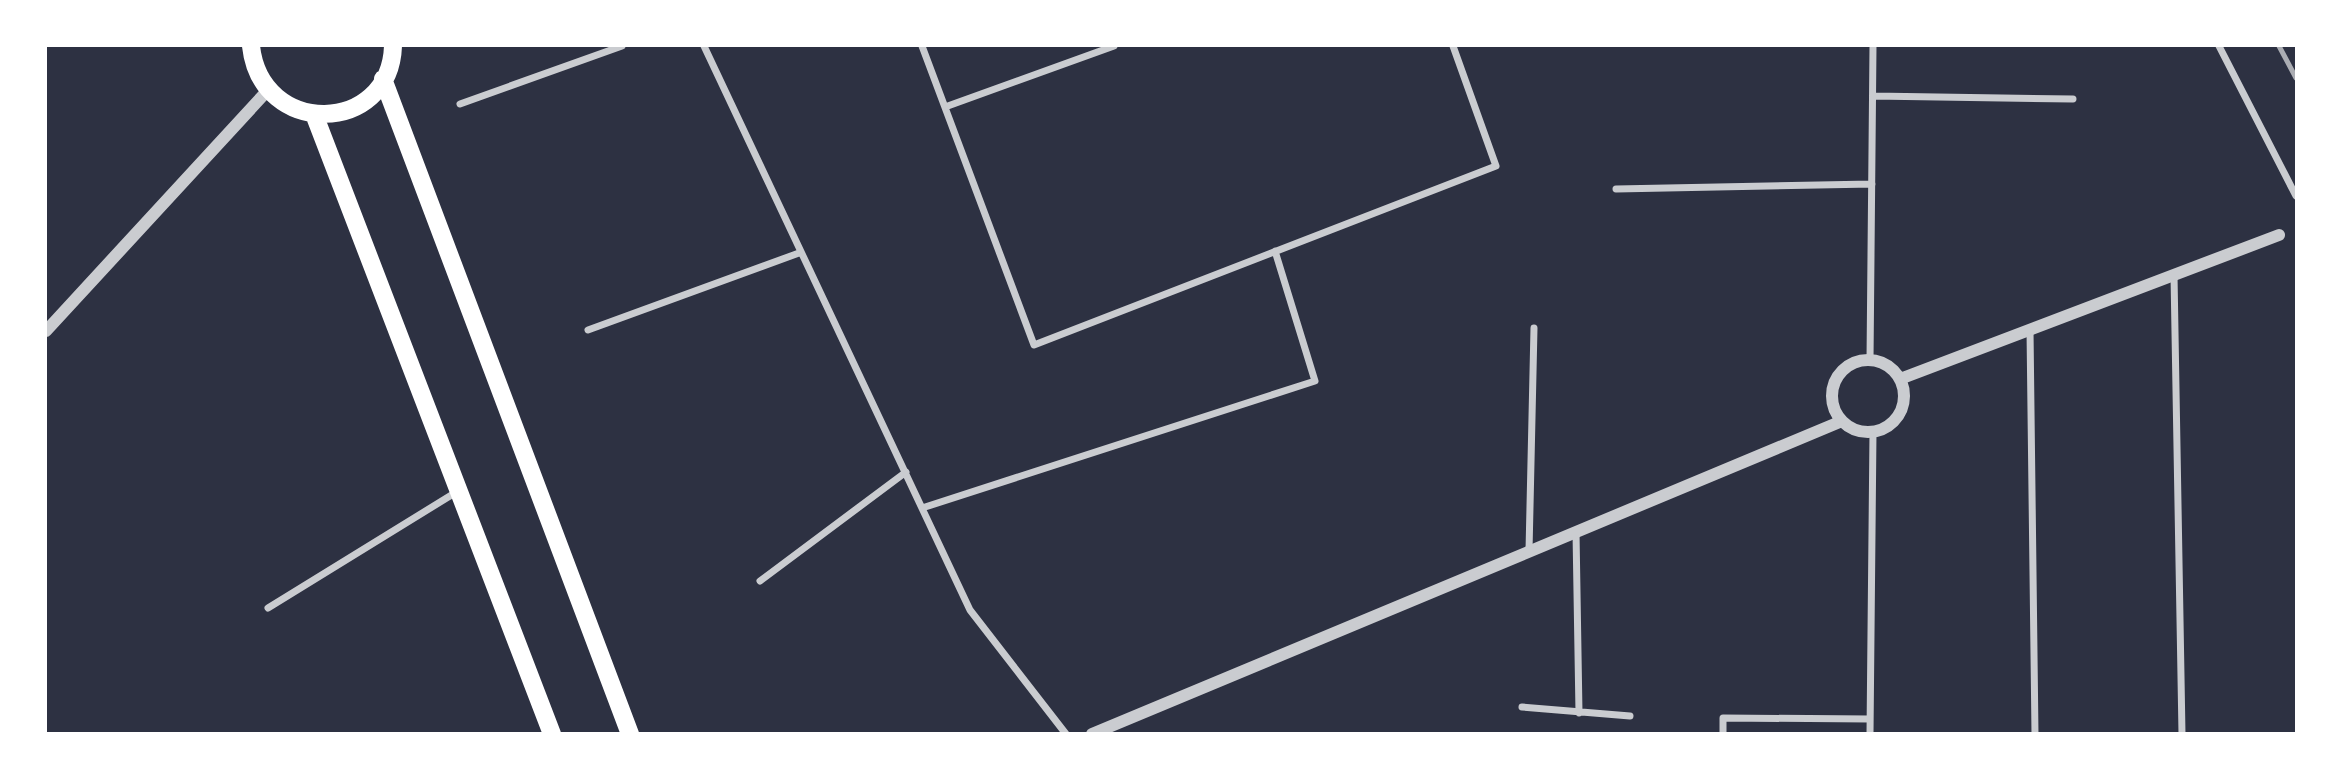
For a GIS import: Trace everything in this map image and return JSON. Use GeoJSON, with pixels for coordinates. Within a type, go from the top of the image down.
{"type":"FeatureCollection","features":[{"type":"Feature","properties":{"kind":"main road"},"geometry":{"type":"LineString","coordinates":[[251,46],[258,76],[268,90],[281,102],[314,114],[334,114],[354,107],[371,95],[383,79],[393,46]]}},
{"type":"Feature","properties":{"kind":"main road"},"geometry":{"type":"LineString","coordinates":[[383,79],[630,733]]}},
{"type":"Feature","properties":{"kind":"main road"},"geometry":{"type":"LineString","coordinates":[[314,114],[552,733]]}},
{"type":"Feature","properties":{"kind":"street"},"geometry":{"type":"LineString","coordinates":[[460,104],[622,46]]}},
{"type":"Feature","properties":{"kind":"street"},"geometry":{"type":"LineString","coordinates":[[704,46],[799,253],[970,610],[1066,733]]}},
{"type":"Feature","properties":{"kind":"street"},"geometry":{"type":"LineString","coordinates":[[922,46],[1034,345],[1496,166],[1452,46]]}},
{"type":"Feature","properties":{"kind":"street"},"geometry":{"type":"LineString","coordinates":[[944,107],[1114,46]]}},
{"type":"Feature","properties":{"kind":"street"},"geometry":{"type":"LineString","coordinates":[[1870,360],[1873,46]]}},
{"type":"Feature","properties":{"kind":"street"},"geometry":{"type":"LineString","coordinates":[[2219,46],[2297,196]]}},
{"type":"Feature","properties":{"kind":"street"},"geometry":{"type":"LineString","coordinates":[[46,331],[268,90]]}},
{"type":"Feature","properties":{"kind":"street"},"geometry":{"type":"LineString","coordinates":[[1872,96],[2073,99]]}},
{"type":"Feature","properties":{"kind":"street"},"geometry":{"type":"LineString","coordinates":[[1616,189],[1872,184]]}},
{"type":"Feature","properties":{"kind":"street"},"geometry":{"type":"LineString","coordinates":[[1900,379],[2279,235]]}},
{"type":"Feature","properties":{"kind":"street"},"geometry":{"type":"LineString","coordinates":[[922,508],[1315,381],[1275,251]]}},
{"type":"Feature","properties":{"kind":"street"},"geometry":{"type":"LineString","coordinates":[[588,330],[799,253]]}},
{"type":"Feature","properties":{"kind":"street"},"geometry":{"type":"LineString","coordinates":[[2174,275],[2182,733]]}},
{"type":"Feature","properties":{"kind":"street"},"geometry":{"type":"LineString","coordinates":[[1529,551],[1534,328]]}},
{"type":"Feature","properties":{"kind":"street"},"geometry":{"type":"LineString","coordinates":[[2030,330],[2035,733]]}},
{"type":"Feature","properties":{"kind":"street"},"geometry":{"type":"LineString","coordinates":[[1858,361],[1882,363],[1900,379],[1904,402],[1901,412],[1893,422],[1873,432],[1851,428],[1842,421],[1832,399],[1838,376],[1858,361]]}},
{"type":"Feature","properties":{"kind":"street"},"geometry":{"type":"LineString","coordinates":[[1092,733],[1842,421]]}},
{"type":"Feature","properties":{"kind":"street"},"geometry":{"type":"LineString","coordinates":[[1870,733],[1873,432]]}},
{"type":"Feature","properties":{"kind":"street"},"geometry":{"type":"LineString","coordinates":[[760,581],[906,472]]}},
{"type":"Feature","properties":{"kind":"street"},"geometry":{"type":"LineString","coordinates":[[268,608],[459,491]]}},
{"type":"Feature","properties":{"kind":"street"},"geometry":{"type":"LineString","coordinates":[[1576,531],[1579,713]]}},
{"type":"Feature","properties":{"kind":"street"},"geometry":{"type":"LineString","coordinates":[[1522,707],[1630,716]]}},
{"type":"Feature","properties":{"kind":"street"},"geometry":{"type":"LineString","coordinates":[[1723,733],[1723,718],[1870,719]]}},
{"type":"Feature","properties":{"kind":"railway"},"geometry":{"type":"LineString","coordinates":[[2279,46],[2296,78]]}}]}
